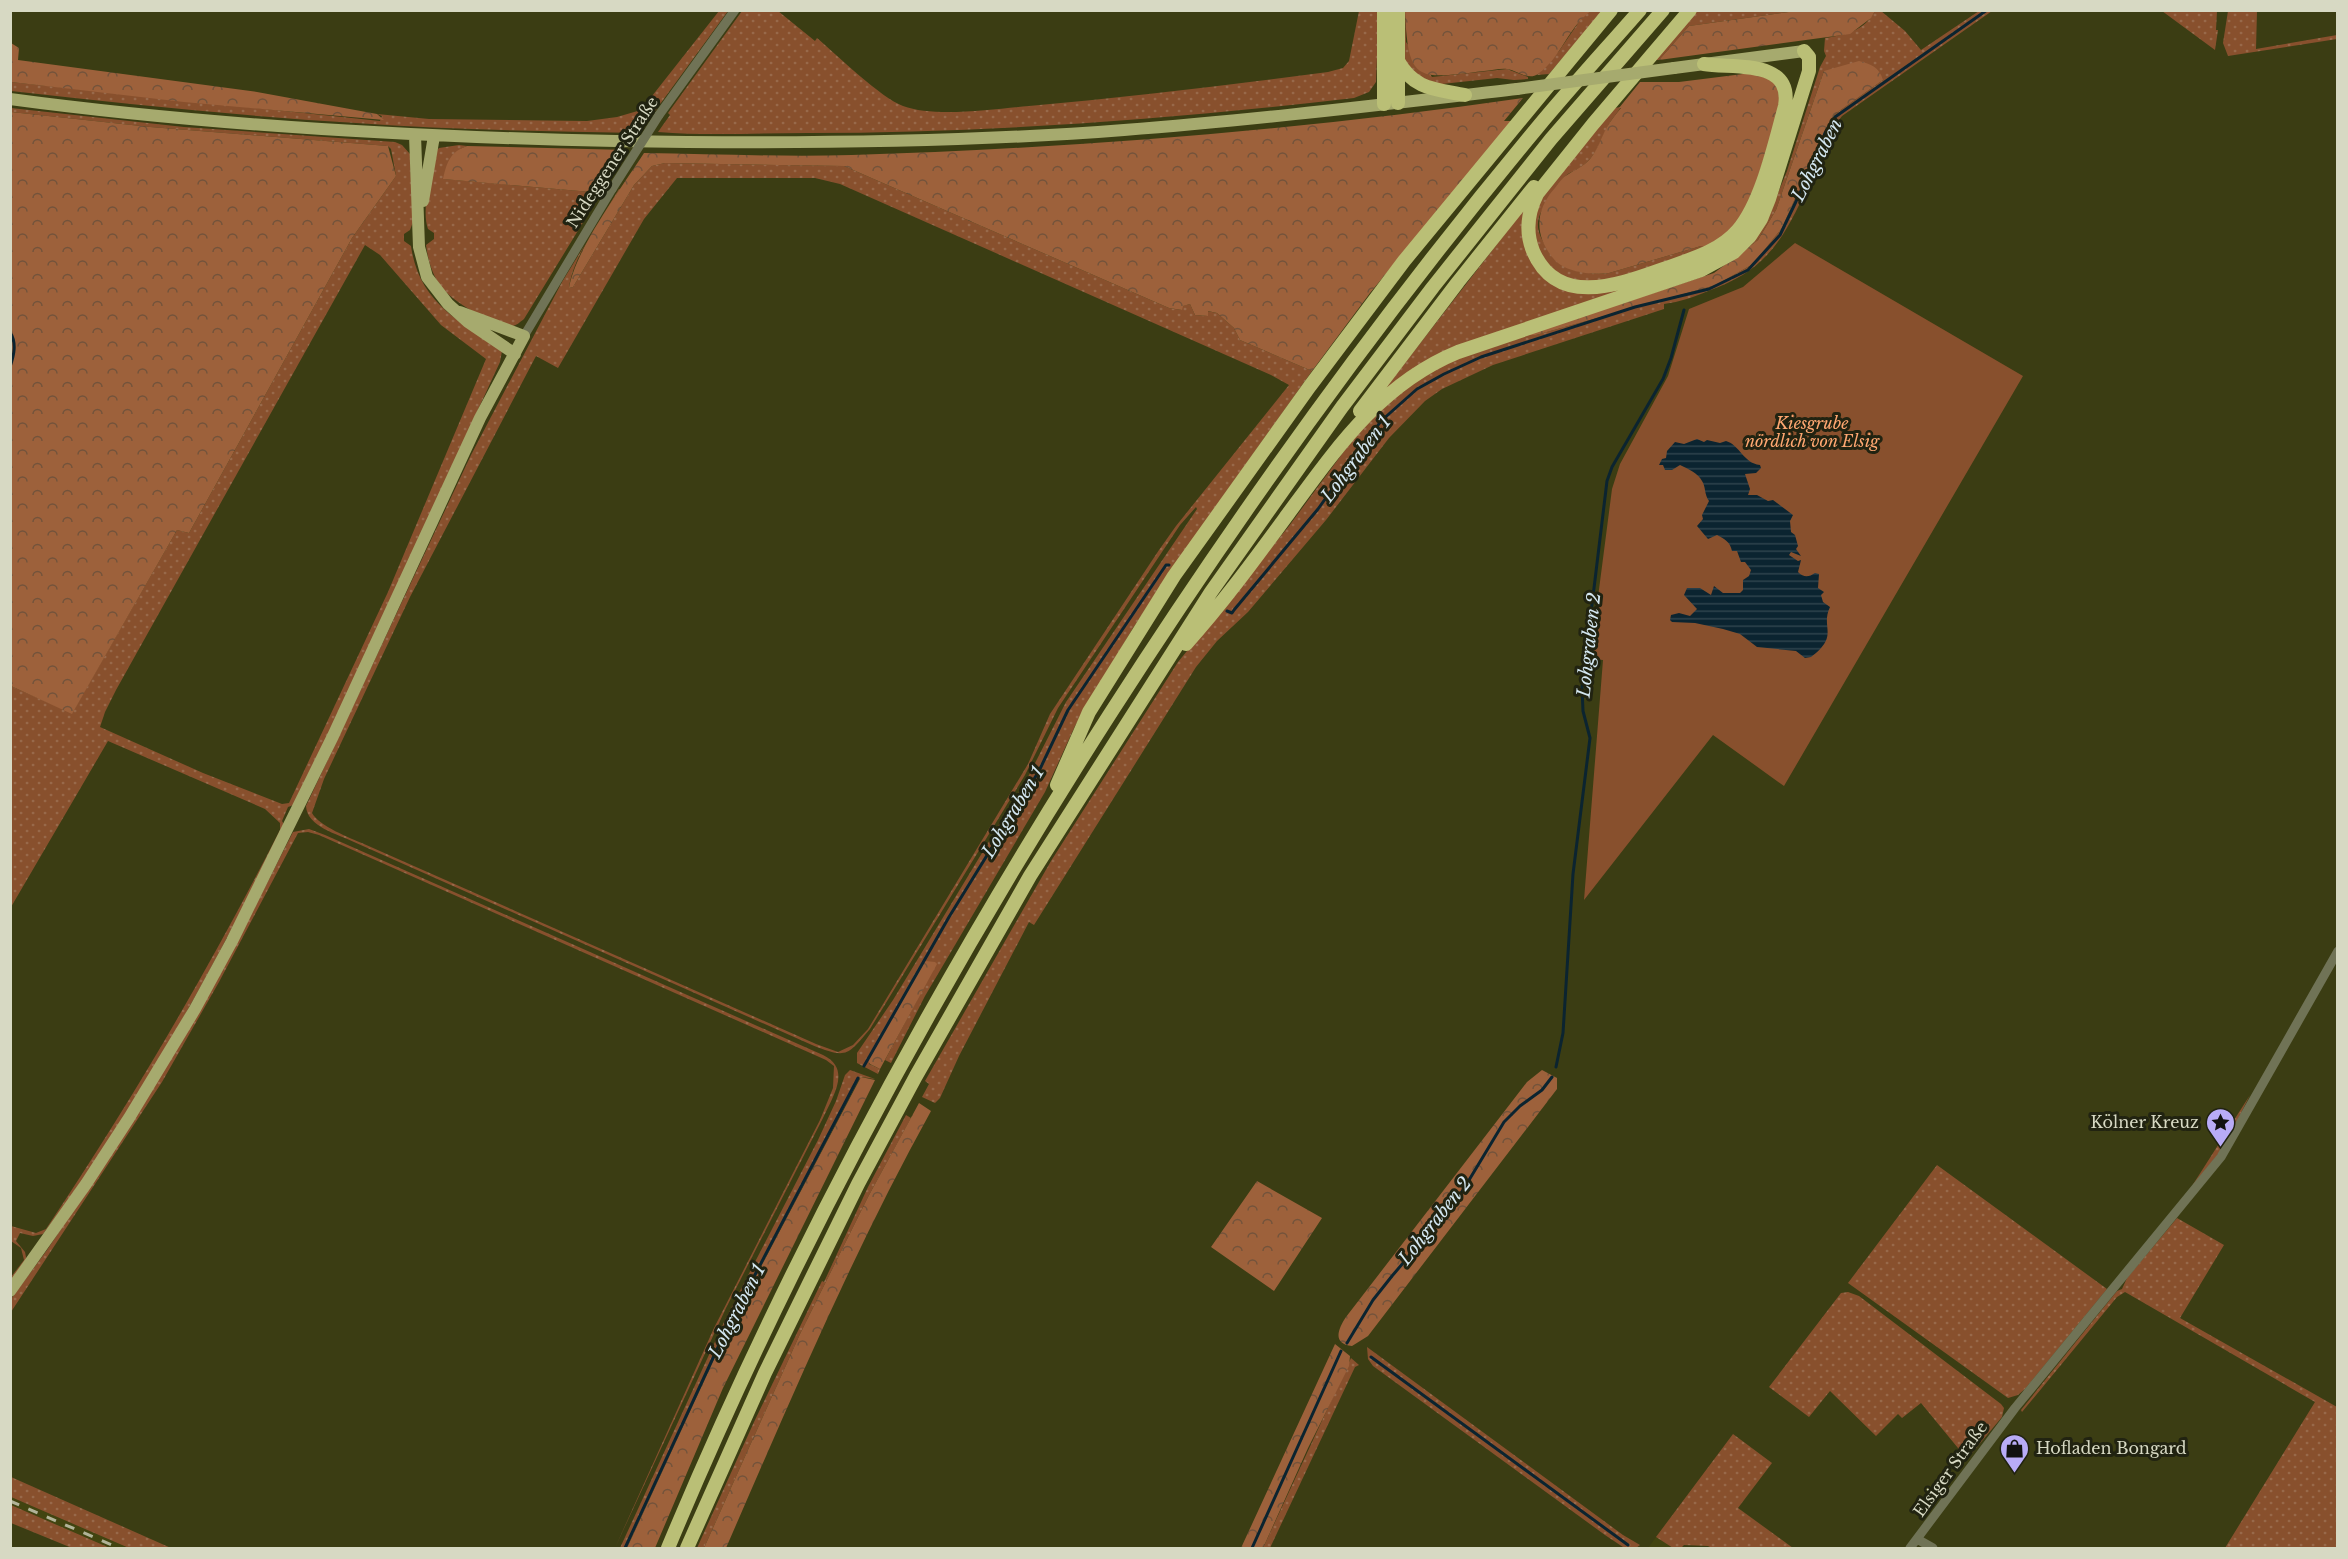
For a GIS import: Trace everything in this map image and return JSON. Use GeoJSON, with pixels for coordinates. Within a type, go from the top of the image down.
{"type":"FeatureCollection","features":[{"type":"Feature","properties":{"kind":"highway"},"geometry":{"type":"LineString","coordinates":[[1384,10],[1383,29],[1391,104]]}},
{"type":"Feature","properties":{"kind":"highway"},"geometry":{"type":"LineString","coordinates":[[1391,104],[1398,60],[1398,10]]}},
{"type":"Feature","properties":{"kind":"highway"},"geometry":{"type":"LineString","coordinates":[[1039,826],[1089,712],[1174,576],[1310,386],[1404,261],[1611,10]]}},
{"type":"Feature","properties":{"kind":"highway"},"geometry":{"type":"LineString","coordinates":[[668,1548],[758,1346],[802,1255],[900,1068],[1039,826],[1200,576],[1327,396],[1419,275],[1538,127],[1640,10]]}},
{"type":"Feature","properties":{"kind":"highway"},"geometry":{"type":"LineString","coordinates":[[687,1548],[765,1373],[818,1264],[916,1076],[1030,876],[1211,592],[1263,516],[1433,287],[1551,139],[1663,10]]}},
{"type":"Feature","properties":{"kind":"highway"},"geometry":{"type":"LineString","coordinates":[[1690,10],[1537,194],[1529,212],[1528,228],[1530,243],[1536,258],[1547,271],[1569,285],[1599,288],[1623,283],[1697,257],[1716,249],[1732,237],[1749,214],[1758,193],[1786,100],[1782,85],[1769,71],[1750,66],[1725,68],[1704,64]]}},
{"type":"Feature","properties":{"kind":"highway"},"geometry":{"type":"LineString","coordinates":[[1160,672],[1224,601],[1326,462],[1386,395],[1413,374],[1443,358],[1701,270],[1734,252],[1755,229],[1769,199],[1809,71],[1809,57],[1804,51]]}},
{"type":"Feature","properties":{"kind":"highway"},"geometry":{"type":"LineString","coordinates":[[1398,60],[1406,74],[1420,85],[1465,95]]}},
{"type":"Feature","properties":{"kind":"highway"},"geometry":{"type":"LineString","coordinates":[[1326,462],[1359,412],[1458,282],[1571,144],[1593,124]]}},
{"type":"Feature","properties":{"kind":"main road"},"geometry":{"type":"LineString","coordinates":[[10,99],[193,119],[434,136],[690,142],[947,139],[1125,130],[1391,104],[1804,51]]}},
{"type":"Feature","properties":{"kind":"main road"},"geometry":{"type":"LineString","coordinates":[[415,135],[419,253],[427,277],[443,299],[460,312],[468,322],[515,354]]}},
{"type":"Feature","properties":{"kind":"main road"},"geometry":{"type":"LineString","coordinates":[[419,217],[434,136]]}},
{"type":"Feature","properties":{"kind":"main road"},"geometry":{"type":"LineString","coordinates":[[10,1291],[80,1193],[129,1118],[195,1009],[232,941],[324,757],[480,418],[524,336],[460,312]]}},
{"type":"Feature","properties":{"kind":"street","name":"Nideggener Straße"},"geometry":{"type":"LineString","coordinates":[[524,336],[612,189],[659,116],[735,10]]}},
{"type":"Feature","properties":{"kind":"street","name":"Elsiger Straße"},"geometry":{"type":"LineString","coordinates":[[1910,1548],[2015,1408],[2221,1157],[2337,951]]}},
{"type":"Feature","properties":{"kind":"street"},"geometry":{"type":"LineString","coordinates":[[1917,1539],[1933,1548]]}},
{"type":"Feature","properties":{"kind":"shaded area"},"geometry":{"type":"Polygon","coordinates":[[[11,1497],[129,1548],[110,1548],[11,1505],[11,1497]]]}},
{"type":"Feature","properties":{"kind":"shaded area"},"geometry":{"type":"Polygon","coordinates":[[[1656,1537],[1673,1548],[1648,1548],[1656,1537]]]}},
{"type":"Feature","properties":{"kind":"green space"},"geometry":{"type":"Polygon","coordinates":[[[1405,10],[1591,11],[1576,25],[1553,60],[1538,74],[1530,76],[1504,69],[1444,75],[1431,75],[1421,71],[1414,64],[1409,52],[1405,10]]]}},
{"type":"Feature","properties":{"kind":"green space"},"geometry":{"type":"Polygon","coordinates":[[[719,11],[728,11],[639,133],[462,129],[313,120],[11,91],[11,82],[380,121],[382,116],[377,114],[429,119],[587,121],[617,117],[641,110],[719,11]]]}},
{"type":"Feature","properties":{"kind":"green space"},"geometry":{"type":"Polygon","coordinates":[[[742,11],[778,11],[815,41],[817,38],[883,94],[903,106],[916,110],[948,112],[982,110],[1328,72],[1343,68],[1349,61],[1359,11],[1379,11],[1376,82],[1369,92],[1354,98],[1081,123],[876,132],[714,134],[658,132],[670,115],[668,113],[742,11]]]}},
{"type":"Feature","properties":{"kind":"green space"},"geometry":{"type":"Polygon","coordinates":[[[1403,11],[1405,11],[1406,42],[1432,77],[1507,69],[1528,77],[1528,79],[1497,78],[1433,85],[1409,71],[1401,51],[1403,11]]]}},
{"type":"Feature","properties":{"kind":"green space"},"geometry":{"type":"Polygon","coordinates":[[[1591,11],[1603,11],[1549,74],[1537,75],[1559,51],[1583,16],[1591,11]]]}},
{"type":"Feature","properties":{"kind":"green space"},"geometry":{"type":"Polygon","coordinates":[[[1697,11],[1796,11],[1689,26],[1659,60],[1655,60],[1697,11]]]}},
{"type":"Feature","properties":{"kind":"green space"},"geometry":{"type":"Polygon","coordinates":[[[1796,11],[1875,11],[1871,18],[1850,34],[1659,60],[1689,26],[1796,11]]]}},
{"type":"Feature","properties":{"kind":"green space"},"geometry":{"type":"Polygon","coordinates":[[[1875,11],[1881,11],[1905,31],[1921,50],[1979,11],[1992,11],[1842,116],[1828,138],[1794,216],[1774,247],[1747,272],[1697,295],[1664,304],[1664,309],[1493,365],[1442,389],[1425,401],[1389,438],[1326,520],[1248,612],[1217,641],[1196,667],[1034,925],[1029,922],[959,1056],[940,1098],[935,1103],[922,1097],[929,1084],[925,1081],[1051,861],[1178,662],[1289,526],[1356,435],[1408,384],[1460,357],[1525,335],[1536,335],[1716,285],[1753,264],[1782,228],[1827,126],[1835,114],[1883,80],[1824,71],[1776,210],[1758,240],[1739,254],[1769,215],[1787,171],[1820,67],[1826,56],[1825,38],[1860,28],[1875,11]]]}},
{"type":"Feature","properties":{"kind":"green space"},"geometry":{"type":"Polygon","coordinates":[[[2162,11],[2217,11],[2216,30],[2218,30],[2215,50],[2162,11]]]}},
{"type":"Feature","properties":{"kind":"green space"},"geometry":{"type":"Polygon","coordinates":[[[2228,11],[2257,11],[2256,49],[2337,35],[2337,39],[2228,56],[2223,43],[2228,11]]]}},
{"type":"Feature","properties":{"kind":"green space"},"geometry":{"type":"Polygon","coordinates":[[[11,43],[19,48],[18,60],[257,92],[377,114],[384,120],[184,102],[11,82],[11,43]]]}},
{"type":"Feature","properties":{"kind":"green space"},"geometry":{"type":"Polygon","coordinates":[[[1859,61],[1874,67],[1883,80],[1835,114],[1827,126],[1782,228],[1753,264],[1716,285],[1536,335],[1525,335],[1714,273],[1758,240],[1776,210],[1824,71],[1859,61]]]}},
{"type":"Feature","properties":{"kind":"green space"},"geometry":{"type":"Polygon","coordinates":[[[1751,73],[1769,77],[1778,87],[1780,106],[1752,197],[1739,221],[1712,246],[1701,246],[1609,273],[1595,274],[1572,270],[1553,258],[1542,240],[1539,223],[1548,196],[1564,177],[1590,159],[1609,124],[1621,108],[1619,108],[1640,82],[1679,82],[1751,73]]]}},
{"type":"Feature","properties":{"kind":"green space"},"geometry":{"type":"Polygon","coordinates":[[[1801,76],[1768,190],[1718,257],[1496,334],[1384,390],[1525,208],[1525,242],[1570,290],[1706,258],[1768,179],[1801,76]]]}},
{"type":"Feature","properties":{"kind":"green space"},"geometry":{"type":"Polygon","coordinates":[[[1523,98],[1504,121],[1512,121],[1370,293],[1312,371],[1240,340],[1234,328],[1217,313],[1208,311],[1208,316],[1195,315],[1190,304],[1183,306],[1182,310],[1169,308],[844,166],[665,163],[652,166],[634,185],[573,287],[569,288],[580,255],[590,237],[644,153],[826,156],[1020,148],[1272,128],[1523,98]]]}},
{"type":"Feature","properties":{"kind":"green space"},"geometry":{"type":"Polygon","coordinates":[[[1621,107],[1609,124],[1593,156],[1564,178],[1542,210],[1538,224],[1539,232],[1547,247],[1565,266],[1587,273],[1602,274],[1701,246],[1712,246],[1615,280],[1591,283],[1563,277],[1550,267],[1541,255],[1533,231],[1539,199],[1614,108],[1621,107]]]}},
{"type":"Feature","properties":{"kind":"green space"},"geometry":{"type":"Polygon","coordinates":[[[11,108],[184,127],[395,142],[402,145],[410,154],[413,222],[410,230],[404,234],[404,241],[411,246],[415,266],[432,296],[443,308],[502,351],[500,362],[296,804],[288,807],[282,821],[285,826],[230,932],[143,1087],[78,1186],[43,1234],[33,1236],[20,1233],[16,1241],[25,1252],[27,1262],[11,1284],[11,1277],[24,1260],[21,1248],[11,1241],[11,1226],[36,1233],[46,1229],[109,1131],[198,983],[280,830],[280,823],[265,809],[108,741],[11,907],[11,686],[72,713],[177,530],[189,533],[352,238],[396,176],[391,149],[388,146],[150,127],[11,112],[11,108]],[[365,245],[116,690],[100,727],[203,773],[282,804],[289,803],[388,592],[486,359],[441,325],[380,255],[365,245]]]}},
{"type":"Feature","properties":{"kind":"green space"},"geometry":{"type":"Polygon","coordinates":[[[11,112],[150,127],[388,146],[396,176],[352,238],[189,533],[177,530],[72,714],[11,686],[11,112]]]}},
{"type":"Feature","properties":{"kind":"green space"},"geometry":{"type":"Polygon","coordinates":[[[467,146],[451,159],[444,179],[591,192],[604,188],[524,319],[514,326],[494,322],[474,312],[448,294],[433,273],[429,262],[426,245],[434,239],[434,233],[428,229],[426,221],[426,201],[436,151],[439,148],[467,146]]]}},
{"type":"Feature","properties":{"kind":"green space"},"geometry":{"type":"Polygon","coordinates":[[[467,146],[627,150],[603,188],[591,192],[443,179],[450,158],[467,146]]]}},
{"type":"Feature","properties":{"kind":"green space"},"geometry":{"type":"Polygon","coordinates":[[[665,163],[844,166],[1169,308],[1182,310],[1182,306],[1190,304],[1195,315],[1207,316],[1207,311],[1217,313],[1234,328],[1240,340],[1312,371],[1133,628],[1075,726],[1045,792],[925,996],[891,1063],[885,1060],[917,1000],[869,1064],[880,1069],[878,1074],[857,1063],[857,1053],[893,1000],[1028,777],[1066,702],[1197,509],[1196,507],[1180,525],[1058,708],[1025,775],[870,1029],[851,1050],[846,1052],[840,1053],[833,1052],[812,1045],[332,833],[317,825],[308,813],[306,806],[471,455],[562,282],[588,240],[572,275],[569,288],[573,287],[634,185],[652,166],[665,163]],[[677,178],[644,219],[558,368],[536,356],[410,597],[324,779],[312,813],[328,827],[343,835],[838,1052],[853,1045],[868,1029],[1028,764],[1050,714],[1159,550],[1289,385],[840,184],[815,178],[677,178]]]}},
{"type":"Feature","properties":{"kind":"green space","name":"Kiesgrube nördlich von Elsig"},"geometry":{"type":"Polygon","coordinates":[[[1795,243],[2023,376],[1784,786],[1713,735],[1584,900],[1603,660],[1590,659],[1612,489],[1620,464],[1668,376],[1689,309],[1743,287],[1795,243]]]}},
{"type":"Feature","properties":{"kind":"green space"},"geometry":{"type":"Polygon","coordinates":[[[309,829],[823,1055],[837,1068],[838,1084],[831,1101],[726,1308],[615,1548],[714,1328],[820,1120],[833,1088],[834,1066],[826,1060],[319,835],[308,832],[298,833],[219,982],[162,1082],[11,1312],[11,1299],[47,1250],[122,1138],[241,934],[293,832],[309,829]]]}},
{"type":"Feature","properties":{"kind":"green space"},"geometry":{"type":"Polygon","coordinates":[[[925,961],[937,964],[880,1069],[870,1064],[867,1058],[921,963],[925,961]]]}},
{"type":"Feature","properties":{"kind":"green space"},"geometry":{"type":"Polygon","coordinates":[[[850,1070],[875,1079],[862,1077],[859,1079],[727,1331],[627,1548],[620,1548],[725,1320],[818,1140],[845,1075],[850,1070]]]}},
{"type":"Feature","properties":{"kind":"green space"},"geometry":{"type":"Polygon","coordinates":[[[1542,1070],[1557,1078],[1557,1089],[1368,1336],[1352,1346],[1346,1345],[1338,1335],[1346,1317],[1527,1082],[1542,1070]]]}},
{"type":"Feature","properties":{"kind":"green space"},"geometry":{"type":"Polygon","coordinates":[[[861,1077],[875,1080],[723,1388],[655,1548],[627,1548],[727,1331],[861,1077]]]}},
{"type":"Feature","properties":{"kind":"green space"},"geometry":{"type":"Polygon","coordinates":[[[2250,1095],[2224,1147],[2192,1186],[2250,1095]]]}},
{"type":"Feature","properties":{"kind":"green space"},"geometry":{"type":"Polygon","coordinates":[[[919,1103],[931,1111],[849,1272],[798,1382],[726,1548],[704,1548],[800,1334],[868,1197],[919,1103]]]}},
{"type":"Feature","properties":{"kind":"green space"},"geometry":{"type":"Polygon","coordinates":[[[906,1115],[911,1118],[868,1197],[800,1334],[704,1548],[697,1548],[754,1422],[822,1281],[824,1282],[868,1187],[906,1115]]]}},
{"type":"Feature","properties":{"kind":"green space"},"geometry":{"type":"Polygon","coordinates":[[[1937,1165],[2107,1289],[2018,1395],[2008,1398],[1848,1283],[1937,1165]]]}},
{"type":"Feature","properties":{"kind":"green space"},"geometry":{"type":"Polygon","coordinates":[[[1257,1181],[1322,1218],[1274,1291],[1211,1247],[1257,1181]]]}},
{"type":"Feature","properties":{"kind":"green space"},"geometry":{"type":"Polygon","coordinates":[[[2177,1218],[2224,1245],[2180,1318],[2337,1407],[2337,1548],[2225,1548],[2315,1402],[2125,1292],[2117,1297],[2022,1412],[2021,1410],[2117,1291],[2122,1289],[2127,1278],[2177,1218]]]}},
{"type":"Feature","properties":{"kind":"green space"},"geometry":{"type":"Polygon","coordinates":[[[1848,1292],[1859,1296],[2004,1408],[2002,1417],[1967,1459],[1921,1403],[1902,1418],[1898,1414],[1876,1436],[1830,1391],[1809,1417],[1769,1387],[1841,1293],[1848,1292]]]}},
{"type":"Feature","properties":{"kind":"green space"},"geometry":{"type":"Polygon","coordinates":[[[1335,1344],[1350,1356],[1349,1366],[1308,1448],[1263,1548],[1241,1548],[1335,1344]]]}},
{"type":"Feature","properties":{"kind":"green space"},"geometry":{"type":"Polygon","coordinates":[[[1367,1347],[1623,1535],[1640,1545],[1636,1548],[1623,1547],[1605,1535],[1373,1366],[1368,1359],[1367,1347]]]}},
{"type":"Feature","properties":{"kind":"green space"},"geometry":{"type":"Polygon","coordinates":[[[1351,1358],[1359,1365],[1355,1367],[1270,1548],[1263,1548],[1351,1358]]]}},
{"type":"Feature","properties":{"kind":"green space"},"geometry":{"type":"Polygon","coordinates":[[[1733,1434],[1772,1463],[1738,1508],[1793,1548],[1712,1548],[1684,1545],[1681,1548],[1673,1548],[1656,1537],[1733,1434]]]}},
{"type":"Feature","properties":{"kind":"green space"},"geometry":{"type":"Polygon","coordinates":[[[11,1477],[171,1548],[129,1548],[11,1497],[11,1477]]]}},
{"type":"Feature","properties":{"kind":"green space"},"geometry":{"type":"Polygon","coordinates":[[[11,1505],[110,1548],[72,1548],[11,1523],[11,1505]]]}},
{"type":"Feature","properties":{"kind":"water"},"geometry":{"type":"Polygon","coordinates":[[[1697,439],[1704,442],[1707,440],[1731,443],[1745,458],[1760,465],[1761,468],[1756,473],[1745,474],[1750,489],[1748,495],[1757,495],[1768,501],[1773,500],[1793,515],[1790,521],[1791,532],[1795,535],[1798,546],[1796,549],[1801,556],[1791,552],[1789,555],[1798,561],[1801,560],[1798,572],[1800,574],[1807,576],[1819,574],[1818,588],[1824,592],[1821,595],[1823,602],[1830,607],[1825,643],[1811,657],[1805,658],[1796,651],[1757,647],[1740,634],[1723,629],[1670,620],[1671,615],[1679,613],[1690,616],[1697,609],[1684,595],[1687,588],[1700,588],[1711,595],[1714,586],[1723,593],[1740,593],[1743,590],[1743,580],[1749,576],[1751,570],[1745,562],[1741,562],[1737,551],[1732,551],[1725,539],[1717,535],[1708,539],[1697,526],[1703,519],[1702,515],[1709,501],[1700,478],[1680,465],[1672,470],[1665,470],[1663,465],[1659,465],[1675,442],[1684,444],[1697,439]]]}},
{"type":"Feature","properties":{"kind":"waterway","name":"Lohgraben 1"},"geometry":{"type":"LineString","coordinates":[[1227,611],[1232,613],[1318,509],[1381,421],[1417,389],[1481,357],[1635,307],[1709,289],[1748,270],[1780,235],[1812,168],[1825,133],[1835,117],[1987,10]]}},
{"type":"Feature","properties":{"kind":"waterway","name":"Lohgraben 2"},"geometry":{"type":"LineString","coordinates":[[1556,1067],[1563,1033],[1573,874],[1590,738],[1583,711],[1582,687],[1607,481],[1612,467],[1663,379],[1684,310]]}},
{"type":"Feature","properties":{"kind":"waterway"},"geometry":{"type":"LineString","coordinates":[[10,332],[14,345],[10,367]]}},
{"type":"Feature","properties":{"kind":"waterway","name":"Lohgraben 1"},"geometry":{"type":"LineString","coordinates":[[864,1066],[949,917],[1039,771],[1068,710],[1166,565],[1169,565]]}},
{"type":"Feature","properties":{"kind":"waterway","name":"Lohgraben 2"},"geometry":{"type":"LineString","coordinates":[[1347,1343],[1373,1300],[1457,1200],[1504,1122],[1520,1106],[1542,1090],[1552,1077]]}},
{"type":"Feature","properties":{"kind":"waterway","name":"Lohgraben 1"},"geometry":{"type":"LineString","coordinates":[[625,1548],[726,1330],[858,1078]]}},
{"type":"Feature","properties":{"kind":"waterway","name":"Lohgraben 2"},"geometry":{"type":"LineString","coordinates":[[1252,1548],[1341,1351]]}},
{"type":"Feature","properties":{"kind":"waterway"},"geometry":{"type":"LineString","coordinates":[[1371,1357],[1628,1545]]}},
{"type":"Feature","properties":{"kind":"railway"},"geometry":{"type":"LineString","coordinates":[[10,1501],[119,1548]]}},
{"type":"Feature","properties":{"kind":"place","name":"Kölner Kreuz"},"geometry":{"type":"Point","coordinates":[2220,1148]}},
{"type":"Feature","properties":{"kind":"place","name":"Hofladen Bongard"},"geometry":{"type":"Point","coordinates":[2015,1474]}},
{"type":"Feature","properties":{"kind":"water label","name":"Lohgraben"},"geometry":{"type":"Point","coordinates":[1817,160]}}]}
